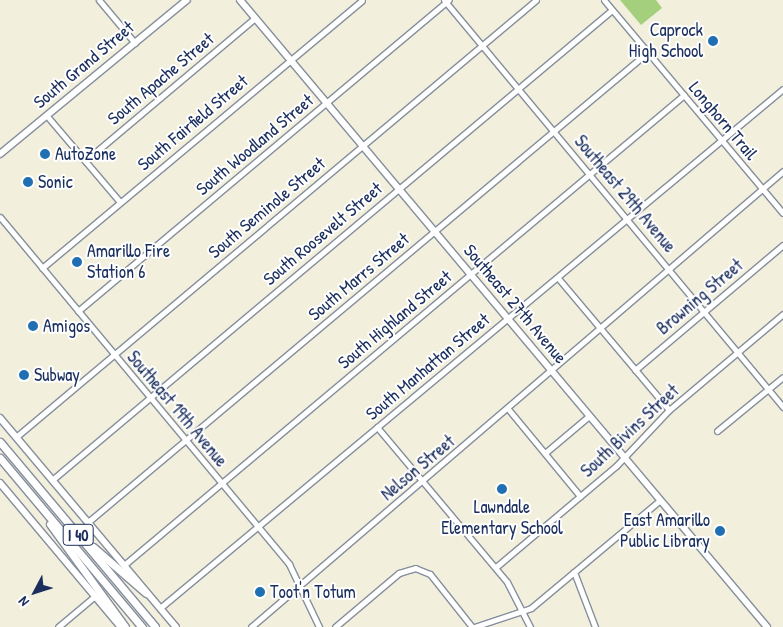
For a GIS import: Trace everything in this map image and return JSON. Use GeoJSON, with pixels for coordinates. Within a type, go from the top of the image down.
{"type":"FeatureCollection","features":[{"type":"Feature","properties":{"kind":"highway","name":"I 40"},"geometry":{"type":"LineString","coordinates":[[0,443],[155,627]]}},
{"type":"Feature","properties":{"kind":"highway","name":"I 40"},"geometry":{"type":"LineString","coordinates":[[0,458],[142,627]]}},
{"type":"Feature","properties":{"kind":"highway"},"geometry":{"type":"LineString","coordinates":[[38,504],[125,627]]}},
{"type":"Feature","properties":{"kind":"highway"},"geometry":{"type":"LineString","coordinates":[[73,530],[146,593]]}},
{"type":"Feature","properties":{"kind":"main road","name":"South Grand Street"},"geometry":{"type":"LineString","coordinates":[[0,154],[187,0]]}},
{"type":"Feature","properties":{"kind":"main road","name":"Southeast 27th Avenue"},"geometry":{"type":"LineString","coordinates":[[240,0],[767,627]]}},
{"type":"Feature","properties":{"kind":"main road"},"geometry":{"type":"LineString","coordinates":[[0,418],[176,627]]}},
{"type":"Feature","properties":{"kind":"main road"},"geometry":{"type":"LineString","coordinates":[[0,483],[121,627]]}},
{"type":"Feature","properties":{"kind":"street"},"geometry":{"type":"LineString","coordinates":[[99,0],[135,43]]}},
{"type":"Feature","properties":{"kind":"street","name":"South Fairfield Street"},"geometry":{"type":"LineString","coordinates":[[42,268],[362,0]]}},
{"type":"Feature","properties":{"kind":"street","name":"South Seminole Street"},"geometry":{"type":"LineString","coordinates":[[16,437],[536,0]]}},
{"type":"Feature","properties":{"kind":"street","name":"Longhorn Trail"},"geometry":{"type":"LineString","coordinates":[[604,0],[783,213]]}},
{"type":"Feature","properties":{"kind":"street","name":"Southeast 29th Avenue"},"geometry":{"type":"LineString","coordinates":[[446,1],[783,407]]}},
{"type":"Feature","properties":{"kind":"street","name":"South Woodland Street"},"geometry":{"type":"LineString","coordinates":[[78,311],[446,1]]}},
{"type":"Feature","properties":{"kind":"street","name":"South Roosevelt Street"},"geometry":{"type":"LineString","coordinates":[[52,480],[612,10]]}},
{"type":"Feature","properties":{"kind":"street","name":"South Apache Street"},"geometry":{"type":"LineString","coordinates":[[84,160],[255,18]]}},
{"type":"Feature","properties":{"kind":"street","name":"South Marrs Street"},"geometry":{"type":"LineString","coordinates":[[88,522],[648,52]]}},
{"type":"Feature","properties":{"kind":"street","name":"South Manhattan Street"},"geometry":{"type":"LineString","coordinates":[[160,608],[783,89]]}},
{"type":"Feature","properties":{"kind":"street","name":"South Highland Street"},"geometry":{"type":"LineString","coordinates":[[124,565],[684,95]]}},
{"type":"Feature","properties":{"kind":"street"},"geometry":{"type":"LineString","coordinates":[[47,116],[120,202]]}},
{"type":"Feature","properties":{"kind":"street","name":"Nelson Street"},"geometry":{"type":"LineString","coordinates":[[251,627],[553,373],[570,350],[783,171]]}},
{"type":"Feature","properties":{"kind":"street","name":"Southeast 19th Avenue"},"geometry":{"type":"LineString","coordinates":[[0,217],[149,398],[258,526],[301,585],[319,627]]}},
{"type":"Feature","properties":{"kind":"street","name":"Browning Street"},"geometry":{"type":"LineString","coordinates":[[635,370],[783,246]]}},
{"type":"Feature","properties":{"kind":"street"},"geometry":{"type":"LineString","coordinates":[[558,278],[669,410]]}},
{"type":"Feature","properties":{"kind":"street","name":"South Bivins Street"},"geometry":{"type":"LineString","coordinates":[[496,567],[624,457],[669,410],[783,314]]}},
{"type":"Feature","properties":{"kind":"street"},"geometry":{"type":"LineString","coordinates":[[717,431],[783,377]]}},
{"type":"Feature","properties":{"kind":"street"},"geometry":{"type":"LineString","coordinates":[[509,410],[580,496]]}},
{"type":"Feature","properties":{"kind":"street"},"geometry":{"type":"LineString","coordinates":[[545,453],[589,416]]}},
{"type":"Feature","properties":{"kind":"street"},"geometry":{"type":"LineString","coordinates":[[377,427],[496,567],[525,611],[530,627]]}},
{"type":"Feature","properties":{"kind":"street"},"geometry":{"type":"LineString","coordinates":[[335,627],[399,573],[415,568],[430,574],[473,627],[525,611],[660,500]]}},
{"type":"Feature","properties":{"kind":"street"},"geometry":{"type":"LineString","coordinates":[[574,572],[595,627]]}},
{"type":"Feature","properties":{"kind":"street"},"geometry":{"type":"LineString","coordinates":[[58,627],[95,596]]}},
{"type":"Feature","properties":{"kind":"green space"},"geometry":{"type":"Polygon","coordinates":[[[620,0],[656,0],[662,8],[641,25],[620,0]]]}},
{"type":"Feature","properties":{"kind":"place","name":"Caprock High School"},"geometry":{"type":"Point","coordinates":[713,41]}},
{"type":"Feature","properties":{"kind":"place","name":"AutoZone"},"geometry":{"type":"Point","coordinates":[45,154]}},
{"type":"Feature","properties":{"kind":"place","name":"Sonic"},"geometry":{"type":"Point","coordinates":[28,182]}},
{"type":"Feature","properties":{"kind":"place","name":"Amarillo Fire Station 6"},"geometry":{"type":"Point","coordinates":[77,262]}},
{"type":"Feature","properties":{"kind":"place","name":"Amigos"},"geometry":{"type":"Point","coordinates":[33,326]}},
{"type":"Feature","properties":{"kind":"place","name":"Subway"},"geometry":{"type":"Point","coordinates":[24,375]}},
{"type":"Feature","properties":{"kind":"place","name":"Lawndale Elementary School"},"geometry":{"type":"Point","coordinates":[502,489]}},
{"type":"Feature","properties":{"kind":"place","name":"East Amarillo Public Library"},"geometry":{"type":"Point","coordinates":[720,531]}},
{"type":"Feature","properties":{"kind":"place","name":"Toot'n Totum"},"geometry":{"type":"Point","coordinates":[260,592]}}]}
